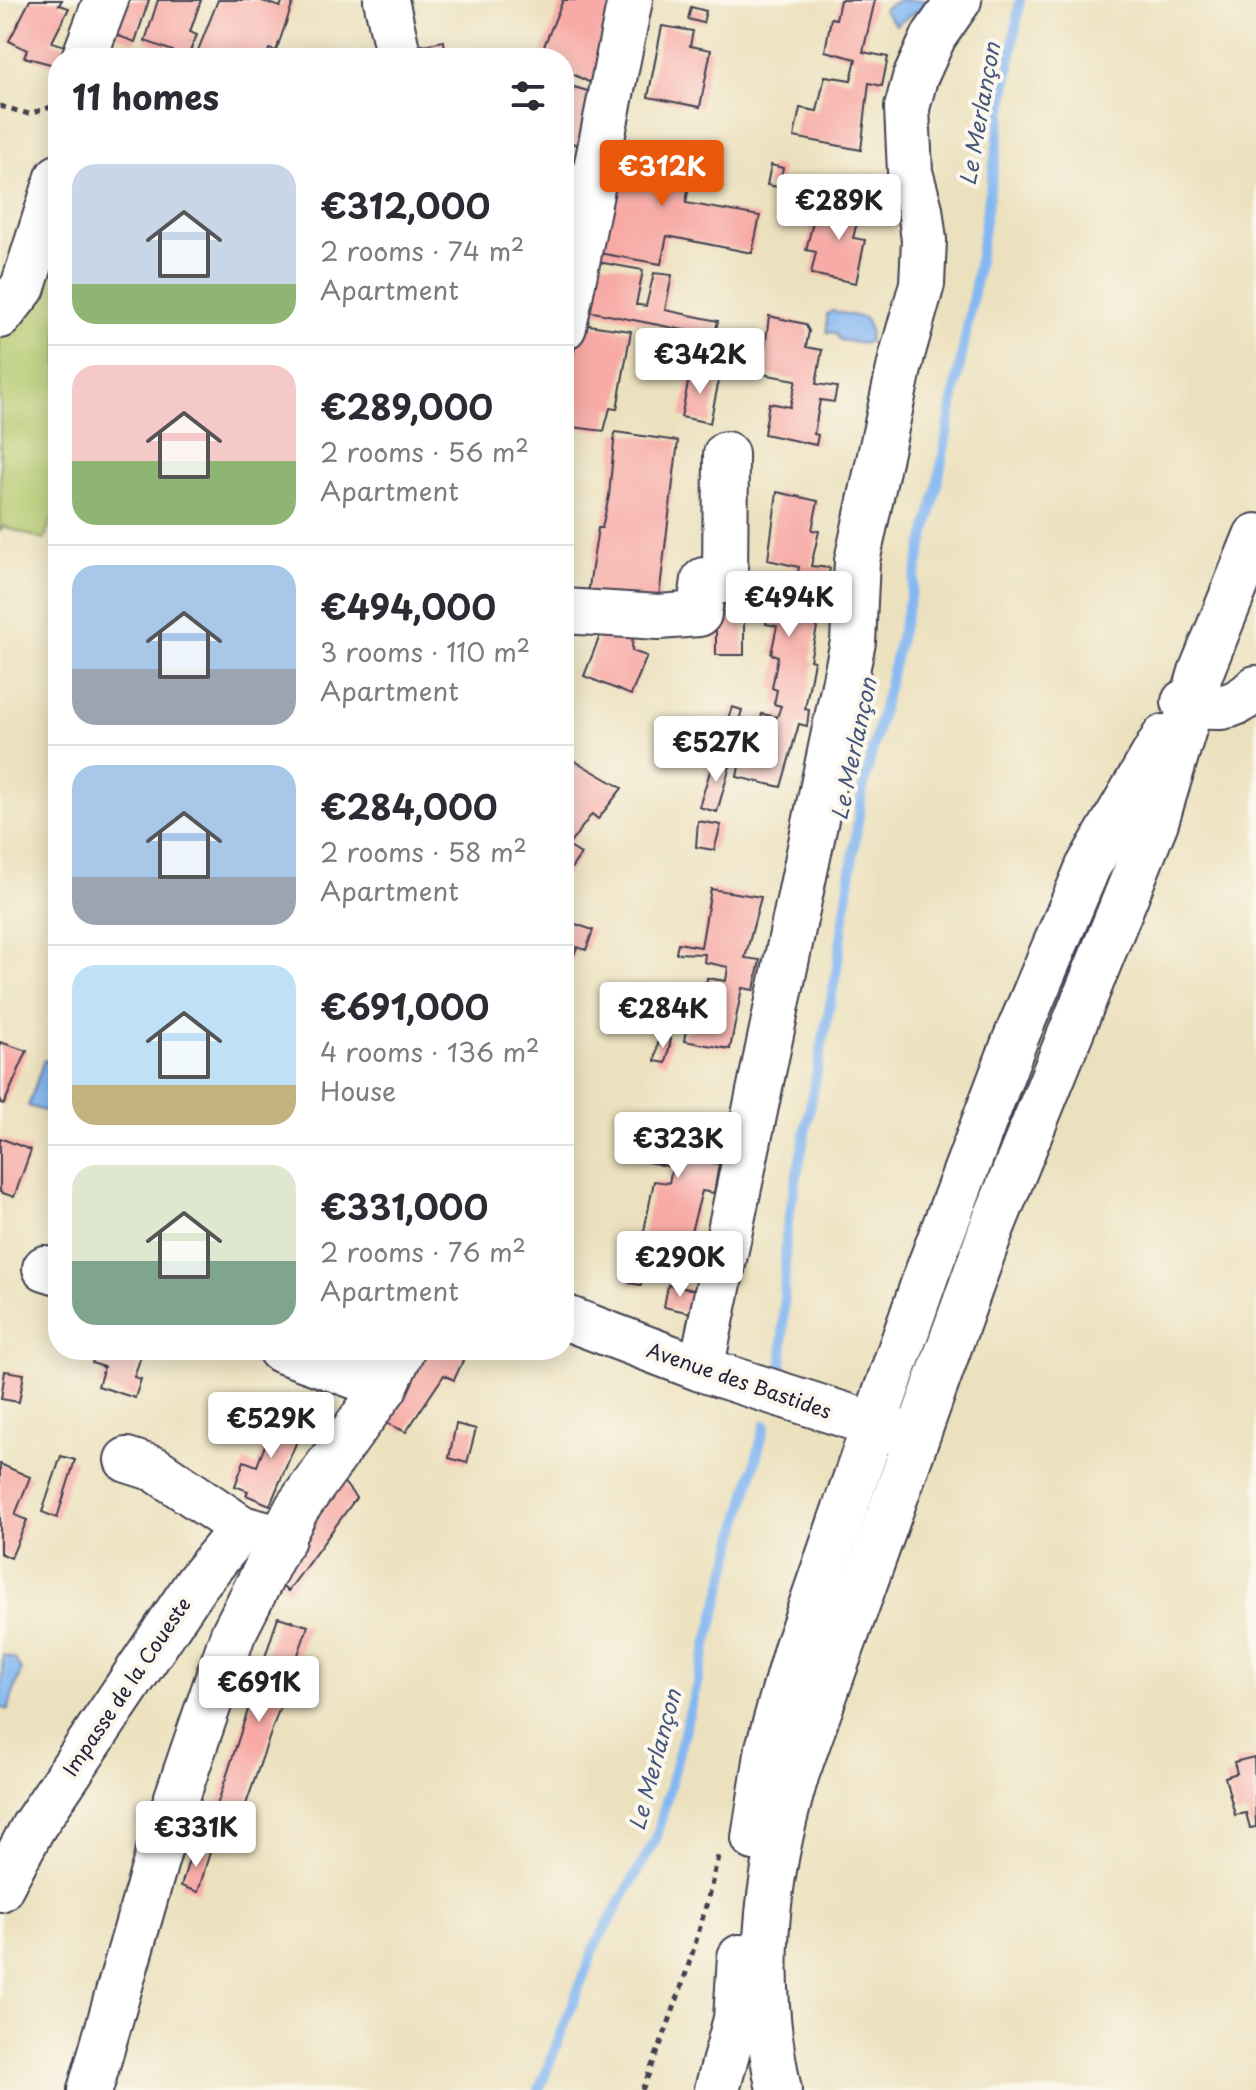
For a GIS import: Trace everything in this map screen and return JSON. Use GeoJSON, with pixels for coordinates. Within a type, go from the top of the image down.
{"type":"FeatureCollection","features":[{"type":"Feature","properties":{"kind":"street"},"geometry":{"type":"LineString","coordinates":[[88,48],[106,0]]}},
{"type":"Feature","properties":{"kind":"street"},"geometry":{"type":"LineString","coordinates":[[386,0],[397,48]]}},
{"type":"Feature","properties":{"kind":"street"},"geometry":{"type":"LineString","coordinates":[[574,277],[630,0]]}},
{"type":"Feature","properties":{"kind":"street"},"geometry":{"type":"LineString","coordinates":[[701,1369],[853,642],[857,561],[922,284],[924,240],[910,172],[907,108],[915,78],[934,36],[959,0]]}},
{"type":"Feature","properties":{"kind":"street"},"geometry":{"type":"LineString","coordinates":[[0,316],[23,287],[48,208]]}},
{"type":"Feature","properties":{"kind":"street"},"geometry":{"type":"LineString","coordinates":[[574,612],[659,617],[699,614],[704,580],[725,581],[726,454]]}},
{"type":"Feature","properties":{"kind":"street"},"geometry":{"type":"LineString","coordinates":[[779,2090],[764,1986],[769,1890],[777,1842],[834,1663],[991,1230],[1156,822],[1192,693],[1256,536]]}},
{"type":"Feature","properties":{"kind":"street"},"geometry":{"type":"LineString","coordinates":[[1192,693],[1216,709],[1234,706],[1256,688]]}},
{"type":"Feature","properties":{"kind":"street"},"geometry":{"type":"LineString","coordinates":[[717,2090],[736,2019],[743,1909],[768,1748],[796,1649],[872,1425],[1015,1040],[1088,867],[1192,693]]}},
{"type":"Feature","properties":{"kind":"street","name":"Avenue des Bastides"},"geometry":{"type":"LineString","coordinates":[[574,1321],[701,1369],[916,1438]]}},
{"type":"Feature","properties":{"kind":"street"},"geometry":{"type":"LineString","coordinates":[[90,2090],[160,1847],[233,1634],[262,1533],[297,1508],[394,1368],[343,1360]]}},
{"type":"Feature","properties":{"kind":"street"},"geometry":{"type":"LineString","coordinates":[[127,1460],[155,1469],[262,1533]]}},
{"type":"Feature","properties":{"kind":"street","name":"Impasse de la Coueste"},"geometry":{"type":"LineString","coordinates":[[0,1889],[16,1820],[197,1583],[262,1533]]}},
{"type":"Feature","properties":{"kind":"path"},"geometry":{"type":"LineString","coordinates":[[0,106],[29,114],[48,108]]}},
{"type":"Feature","properties":{"kind":"green space"},"geometry":{"type":"Polygon","coordinates":[[[48,248],[48,529],[44,540],[3,526],[0,532],[0,341],[9,317],[26,322],[48,248]]]}},
{"type":"Feature","properties":{"kind":"water"},"geometry":{"type":"Polygon","coordinates":[[[898,0],[924,0],[927,4],[896,25],[883,10],[898,0]]]}},
{"type":"Feature","properties":{"kind":"water"},"geometry":{"type":"Polygon","coordinates":[[[832,311],[865,318],[870,331],[869,341],[863,344],[840,340],[835,333],[827,332],[827,314],[832,311]]]}},
{"type":"Feature","properties":{"kind":"water"},"geometry":{"type":"Polygon","coordinates":[[[44,1060],[48,1061],[48,1112],[28,1106],[44,1060]]]}},
{"type":"Feature","properties":{"kind":"water"},"geometry":{"type":"Polygon","coordinates":[[[3,1655],[15,1659],[21,1670],[8,1710],[0,1707],[3,1655]]]}},
{"type":"Feature","properties":{"kind":"building"},"geometry":{"type":"Polygon","coordinates":[[[30,0],[62,0],[59,5],[69,8],[52,42],[72,48],[48,48],[48,63],[24,57],[27,50],[9,41],[30,0]]]}},
{"type":"Feature","properties":{"kind":"building"},"geometry":{"type":"Polygon","coordinates":[[[116,0],[149,0],[135,42],[105,31],[116,0]]]}},
{"type":"Feature","properties":{"kind":"building"},"geometry":{"type":"Polygon","coordinates":[[[158,0],[201,0],[190,32],[197,35],[191,48],[165,48],[145,41],[158,0]]]}},
{"type":"Feature","properties":{"kind":"building"},"geometry":{"type":"Polygon","coordinates":[[[218,0],[259,0],[280,7],[283,0],[294,0],[277,48],[199,48],[218,0]]]}},
{"type":"Feature","properties":{"kind":"building"},"geometry":{"type":"Polygon","coordinates":[[[563,0],[611,0],[595,85],[574,75],[574,48],[543,48],[563,0]]]}},
{"type":"Feature","properties":{"kind":"building"},"geometry":{"type":"Polygon","coordinates":[[[840,0],[875,0],[863,52],[888,57],[882,86],[869,83],[861,150],[794,137],[800,108],[817,111],[825,76],[851,80],[856,59],[825,51],[831,18],[836,19],[840,0]]]}},
{"type":"Feature","properties":{"kind":"building"},"geometry":{"type":"Polygon","coordinates":[[[691,7],[706,11],[703,23],[688,19],[691,7]]]}},
{"type":"Feature","properties":{"kind":"building"},"geometry":{"type":"Polygon","coordinates":[[[662,26],[693,31],[690,46],[711,50],[700,107],[648,97],[662,26]]]}},
{"type":"Feature","properties":{"kind":"building"},"geometry":{"type":"Polygon","coordinates":[[[444,41],[445,48],[412,48],[444,41]]]}},
{"type":"Feature","properties":{"kind":"building"},"geometry":{"type":"Polygon","coordinates":[[[574,87],[598,94],[586,148],[574,144],[574,87]]]}},
{"type":"Feature","properties":{"kind":"building"},"geometry":{"type":"Polygon","coordinates":[[[620,141],[694,154],[686,203],[760,216],[752,253],[667,236],[661,264],[593,252],[620,141]]]}},
{"type":"Feature","properties":{"kind":"building"},"geometry":{"type":"Polygon","coordinates":[[[771,165],[783,168],[778,187],[767,185],[771,165]]]}},
{"type":"Feature","properties":{"kind":"building"},"geometry":{"type":"Polygon","coordinates":[[[847,201],[877,207],[873,223],[858,219],[853,238],[865,240],[856,283],[811,274],[816,252],[806,250],[816,210],[844,216],[847,201]]]}},
{"type":"Feature","properties":{"kind":"building"},"geometry":{"type":"Polygon","coordinates":[[[592,261],[643,270],[636,305],[646,306],[654,273],[672,275],[665,310],[718,321],[714,336],[583,310],[592,261]]]}},
{"type":"Feature","properties":{"kind":"building"},"geometry":{"type":"Polygon","coordinates":[[[769,316],[805,324],[809,331],[806,347],[822,350],[816,384],[837,387],[834,402],[820,400],[814,434],[818,435],[816,445],[764,434],[769,403],[790,407],[796,380],[762,374],[769,316]]]}},
{"type":"Feature","properties":{"kind":"building"},"geometry":{"type":"Polygon","coordinates":[[[581,318],[582,324],[631,331],[617,409],[610,408],[604,431],[574,427],[574,352],[581,318]]]}},
{"type":"Feature","properties":{"kind":"building"},"geometry":{"type":"Polygon","coordinates":[[[691,369],[720,375],[710,423],[681,417],[691,369]]]}},
{"type":"Feature","properties":{"kind":"building"},"geometry":{"type":"Polygon","coordinates":[[[615,432],[678,441],[658,605],[587,600],[598,528],[602,528],[609,496],[615,432]]]}},
{"type":"Feature","properties":{"kind":"building"},"geometry":{"type":"Polygon","coordinates":[[[777,492],[818,501],[812,530],[819,531],[811,566],[830,568],[810,660],[814,661],[805,709],[809,710],[807,726],[799,724],[781,787],[737,777],[743,745],[755,748],[762,714],[777,717],[781,706],[774,704],[777,690],[772,688],[778,656],[771,654],[777,626],[766,624],[772,588],[794,592],[799,567],[768,560],[777,492]]]}},
{"type":"Feature","properties":{"kind":"building"},"geometry":{"type":"Polygon","coordinates":[[[716,595],[744,596],[744,655],[716,655],[716,595]]]}},
{"type":"Feature","properties":{"kind":"building"},"geometry":{"type":"Polygon","coordinates":[[[600,622],[633,623],[632,651],[647,656],[631,695],[584,676],[599,638],[600,622]]]}},
{"type":"Feature","properties":{"kind":"building"},"geometry":{"type":"Polygon","coordinates":[[[732,707],[742,710],[734,737],[723,733],[732,707]]]}},
{"type":"Feature","properties":{"kind":"building"},"geometry":{"type":"Polygon","coordinates":[[[715,755],[732,759],[717,812],[699,807],[715,755]]]}},
{"type":"Feature","properties":{"kind":"building"},"geometry":{"type":"Polygon","coordinates":[[[574,762],[622,788],[598,819],[592,814],[574,838],[574,762]]]}},
{"type":"Feature","properties":{"kind":"building"},"geometry":{"type":"Polygon","coordinates":[[[698,821],[721,825],[714,850],[696,847],[698,821]]]}},
{"type":"Feature","properties":{"kind":"building"},"geometry":{"type":"Polygon","coordinates":[[[574,850],[581,854],[574,864],[574,850]]]}},
{"type":"Feature","properties":{"kind":"building"},"geometry":{"type":"Polygon","coordinates":[[[711,889],[761,897],[745,958],[760,960],[754,990],[742,988],[730,1049],[684,1041],[690,1007],[702,1011],[707,978],[726,981],[728,967],[704,962],[705,954],[676,953],[678,943],[701,947],[711,889]]]}},
{"type":"Feature","properties":{"kind":"building"},"geometry":{"type":"Polygon","coordinates":[[[574,923],[593,930],[586,950],[577,947],[574,955],[574,923]]]}},
{"type":"Feature","properties":{"kind":"building"},"geometry":{"type":"Polygon","coordinates":[[[659,1037],[671,1039],[666,1063],[655,1061],[659,1037]]]}},
{"type":"Feature","properties":{"kind":"building"},"geometry":{"type":"Polygon","coordinates":[[[0,1042],[27,1051],[4,1104],[0,1103],[0,1042]]]}},
{"type":"Feature","properties":{"kind":"building"},"geometry":{"type":"Polygon","coordinates":[[[667,1115],[714,1124],[707,1162],[719,1164],[714,1193],[702,1191],[686,1250],[642,1241],[654,1181],[669,1183],[672,1167],[633,1159],[637,1141],[662,1145],[667,1115]]]}},
{"type":"Feature","properties":{"kind":"building"},"geometry":{"type":"Polygon","coordinates":[[[0,1138],[31,1150],[14,1197],[0,1192],[0,1138]]]}},
{"type":"Feature","properties":{"kind":"building"},"geometry":{"type":"Polygon","coordinates":[[[631,1272],[643,1274],[641,1285],[629,1283],[631,1272]]]}},
{"type":"Feature","properties":{"kind":"building"},"geometry":{"type":"Polygon","coordinates":[[[668,1285],[695,1290],[691,1313],[664,1307],[668,1285]]]}},
{"type":"Feature","properties":{"kind":"building"},"geometry":{"type":"Polygon","coordinates":[[[93,1360],[140,1360],[134,1377],[141,1379],[135,1398],[98,1386],[104,1367],[92,1363],[93,1360]]]}},
{"type":"Feature","properties":{"kind":"building"},"geometry":{"type":"Polygon","coordinates":[[[410,1360],[463,1360],[454,1380],[444,1375],[406,1432],[384,1422],[410,1360]]]}},
{"type":"Feature","properties":{"kind":"building"},"geometry":{"type":"Polygon","coordinates":[[[5,1371],[24,1374],[19,1402],[1,1399],[5,1371]]]}},
{"type":"Feature","properties":{"kind":"building"},"geometry":{"type":"Polygon","coordinates":[[[278,1411],[305,1422],[270,1505],[246,1495],[248,1491],[235,1486],[244,1461],[257,1466],[278,1411]]]}},
{"type":"Feature","properties":{"kind":"building"},"geometry":{"type":"Polygon","coordinates":[[[456,1424],[476,1429],[467,1463],[449,1458],[456,1424]]]}},
{"type":"Feature","properties":{"kind":"building"},"geometry":{"type":"Polygon","coordinates":[[[61,1456],[75,1460],[57,1518],[42,1512],[61,1456]]]}},
{"type":"Feature","properties":{"kind":"building"},"geometry":{"type":"Polygon","coordinates":[[[0,1464],[30,1477],[15,1515],[27,1520],[11,1558],[0,1553],[0,1464]]]}},
{"type":"Feature","properties":{"kind":"building"},"geometry":{"type":"Polygon","coordinates":[[[343,1481],[356,1498],[288,1591],[273,1580],[343,1481]]]}},
{"type":"Feature","properties":{"kind":"building"},"geometry":{"type":"Polygon","coordinates":[[[278,1617],[308,1626],[235,1836],[210,1827],[278,1617]]]}},
{"type":"Feature","properties":{"kind":"building"},"geometry":{"type":"Polygon","coordinates":[[[1254,1757],[1256,1827],[1250,1828],[1246,1813],[1235,1815],[1225,1777],[1237,1773],[1234,1762],[1254,1757]]]}},
{"type":"Feature","properties":{"kind":"building"},"geometry":{"type":"Polygon","coordinates":[[[193,1847],[210,1852],[198,1892],[181,1886],[193,1847]]]}},
{"type":"Feature","properties":{"kind":"waterway","name":"Le Merlançon"},"geometry":{"type":"LineString","coordinates":[[782,1368],[786,1232],[837,968],[862,793],[936,492],[974,291],[1020,0]]}},
{"type":"Feature","properties":{"kind":"waterway","name":"Le Merlançon"},"geometry":{"type":"LineString","coordinates":[[539,2090],[596,1944],[656,1839],[765,1425]]}}]}
